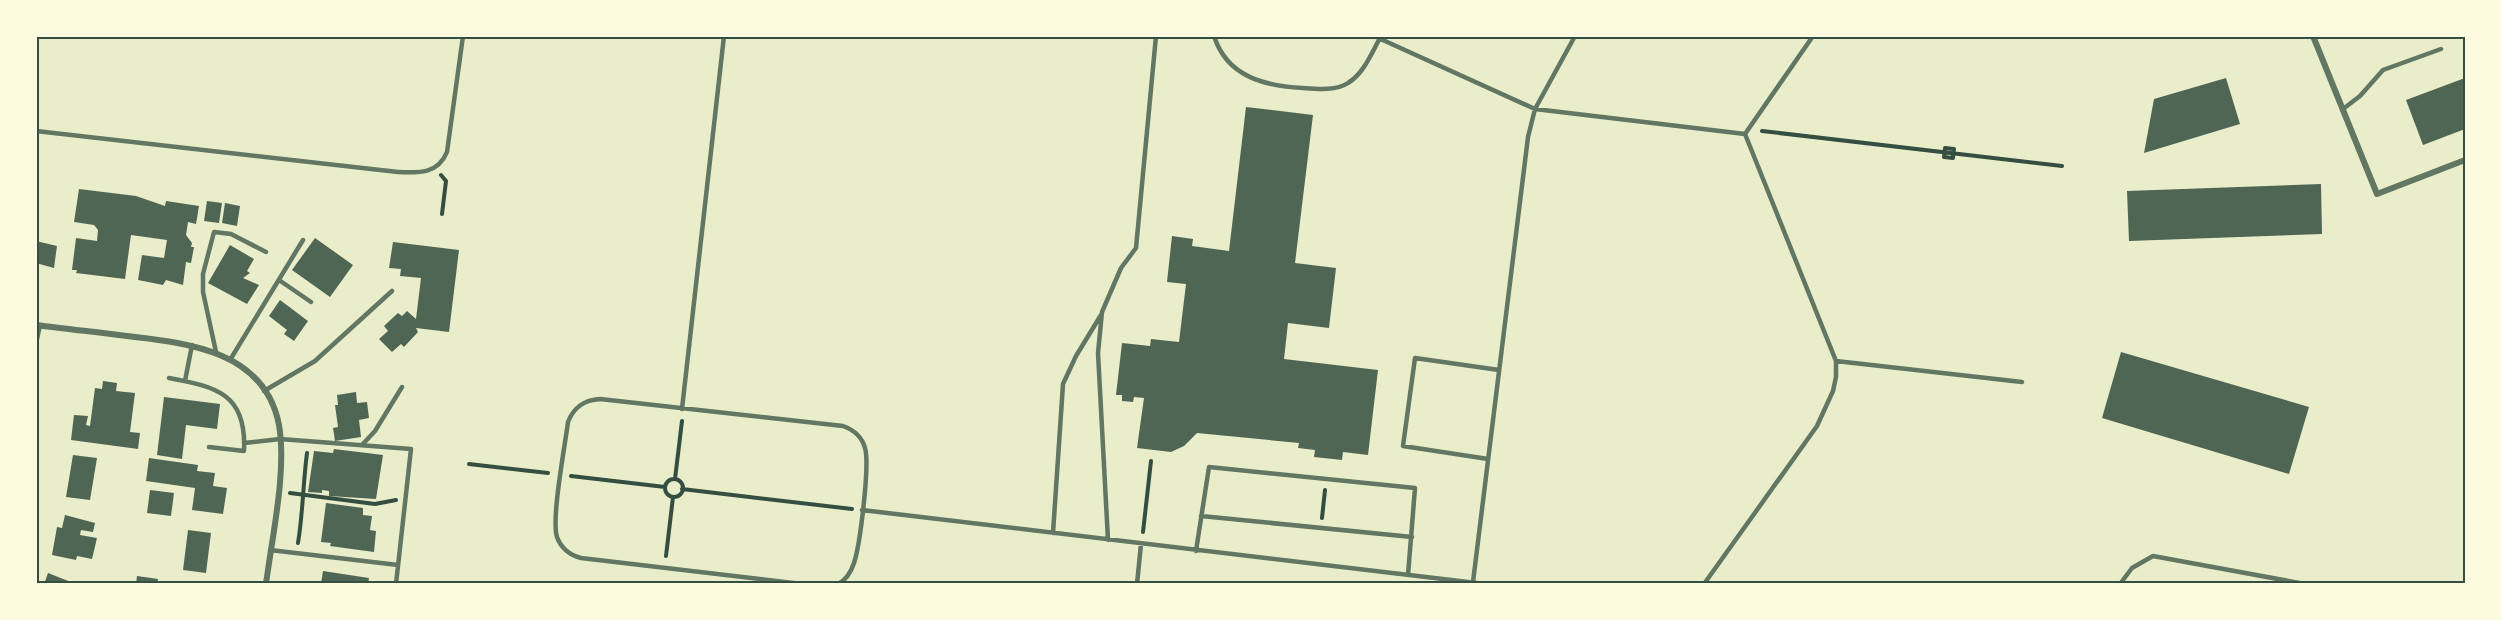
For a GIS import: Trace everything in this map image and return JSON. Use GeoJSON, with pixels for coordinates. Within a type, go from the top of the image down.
{"type":"FeatureCollection","features":[{"type":"Feature","properties":{"kind":"street"},"geometry":{"type":"LineString","coordinates":[[2313,36],[2377,194],[2465,160]]}},
{"type":"Feature","properties":{"kind":"street"},"geometry":{"type":"LineString","coordinates":[[36,340],[37,326],[192,345],[216,352],[252,375],[264,391],[275,413],[280,439],[278,491],[266,584]]}},
{"type":"Feature","properties":{"kind":"lane"},"geometry":{"type":"LineString","coordinates":[[36,131],[398,172],[419,172],[435,168],[444,160],[451,136],[463,36]]}},
{"type":"Feature","properties":{"kind":"lane"},"geometry":{"type":"LineString","coordinates":[[683,409],[724,36]]}},
{"type":"Feature","properties":{"kind":"lane"},"geometry":{"type":"LineString","coordinates":[[1053,533],[1063,384],[1102,312],[1121,268],[1136,248],[1156,36]]}},
{"type":"Feature","properties":{"kind":"lane"},"geometry":{"type":"LineString","coordinates":[[1215,36],[1224,57],[1256,81],[1271,86],[1314,89],[1346,85],[1360,74],[1377,37],[1535,109],[1747,132]]}},
{"type":"Feature","properties":{"kind":"lane"},"geometry":{"type":"LineString","coordinates":[[1473,582],[1528,137],[1535,109],[1575,36]]}},
{"type":"Feature","properties":{"kind":"lane"},"geometry":{"type":"LineString","coordinates":[[1747,132],[1813,36]]}},
{"type":"Feature","properties":{"kind":"lane"},"geometry":{"type":"LineString","coordinates":[[2343,109],[2360,96],[2383,70],[2441,49]]}},
{"type":"Feature","properties":{"kind":"lane"},"geometry":{"type":"LineString","coordinates":[[1704,584],[1817,426],[1833,390],[1836,377],[1836,361],[1747,132]]}},
{"type":"Feature","properties":{"kind":"lane"},"geometry":{"type":"LineString","coordinates":[[216,352],[203,292],[203,274],[214,232],[231,234],[266,252]]}},
{"type":"Feature","properties":{"kind":"lane"},"geometry":{"type":"LineString","coordinates":[[230,360],[303,240]]}},
{"type":"Feature","properties":{"kind":"lane"},"geometry":{"type":"LineString","coordinates":[[279,280],[311,302]]}},
{"type":"Feature","properties":{"kind":"lane"},"geometry":{"type":"LineString","coordinates":[[264,391],[315,361],[392,291]]}},
{"type":"Feature","properties":{"kind":"lane"},"geometry":{"type":"LineString","coordinates":[[1102,312],[1098,353],[1108,540]]}},
{"type":"Feature","properties":{"kind":"lane"},"geometry":{"type":"LineString","coordinates":[[185,381],[192,345]]}},
{"type":"Feature","properties":{"kind":"lane"},"geometry":{"type":"LineString","coordinates":[[1488,459],[1403,446],[1404,435],[1414,358],[1499,370]]}},
{"type":"Feature","properties":{"kind":"lane"},"geometry":{"type":"LineString","coordinates":[[1836,361],[2022,382]]}},
{"type":"Feature","properties":{"kind":"lane"},"geometry":{"type":"LineString","coordinates":[[169,378],[206,385],[232,403],[243,424],[244,452],[209,447]]}},
{"type":"Feature","properties":{"kind":"lane"},"geometry":{"type":"LineString","coordinates":[[362,445],[375,431],[402,387]]}},
{"type":"Feature","properties":{"kind":"lane"},"geometry":{"type":"LineString","coordinates":[[802,584],[664,569],[572,555],[558,541],[555,523],[568,422],[579,405],[600,399],[849,429],[861,439],[867,454],[854,564],[846,578],[838,584]]}},
{"type":"Feature","properties":{"kind":"lane"},"geometry":{"type":"LineString","coordinates":[[244,443],[280,439],[411,449],[396,584]]}},
{"type":"Feature","properties":{"kind":"lane"},"geometry":{"type":"LineString","coordinates":[[1196,550],[1209,467],[1415,488],[1408,575]]}},
{"type":"Feature","properties":{"kind":"lane"},"geometry":{"type":"LineString","coordinates":[[862,510],[1485,584]]}},
{"type":"Feature","properties":{"kind":"lane"},"geometry":{"type":"LineString","coordinates":[[1201,516],[1412,537]]}},
{"type":"Feature","properties":{"kind":"lane"},"geometry":{"type":"LineString","coordinates":[[1137,584],[1141,544]]}},
{"type":"Feature","properties":{"kind":"lane"},"geometry":{"type":"LineString","coordinates":[[270,549],[398,565]]}},
{"type":"Feature","properties":{"kind":"lane"},"geometry":{"type":"LineString","coordinates":[[2120,584],[2132,568],[2152,556],[2304,584]]}},
{"type":"Feature","properties":{"kind":"path"},"geometry":{"type":"LineString","coordinates":[[1747,132],[2062,166]]}},
{"type":"Feature","properties":{"kind":"path"},"geometry":{"type":"LineString","coordinates":[[435,168],[446,181],[442,214]]}},
{"type":"Feature","properties":{"kind":"path"},"geometry":{"type":"LineString","coordinates":[[675,479],[683,409]]}},
{"type":"Feature","properties":{"kind":"path"},"geometry":{"type":"LineString","coordinates":[[297,553],[304,504],[302,495],[308,441]]}},
{"type":"Feature","properties":{"kind":"path"},"geometry":{"type":"LineString","coordinates":[[1141,544],[1151,461]]}},
{"type":"Feature","properties":{"kind":"path"},"geometry":{"type":"LineString","coordinates":[[675,479],[680,482],[682,489],[681,494],[673,497],[666,494],[665,488],[667,482],[675,479]]}},
{"type":"Feature","properties":{"kind":"path"},"geometry":{"type":"LineString","coordinates":[[1321,528],[1326,479]]}},
{"type":"Feature","properties":{"kind":"path"},"geometry":{"type":"LineString","coordinates":[[682,489],[862,510]]}},
{"type":"Feature","properties":{"kind":"path"},"geometry":{"type":"LineString","coordinates":[[278,491],[375,504],[406,498]]}},
{"type":"Feature","properties":{"kind":"path"},"geometry":{"type":"LineString","coordinates":[[664,569],[673,497]]}},
{"type":"Feature","properties":{"kind":"building"},"geometry":{"type":"Polygon","coordinates":[[[2226,78],[2240,124],[2144,153],[2154,99],[2226,78]]]}},
{"type":"Feature","properties":{"kind":"building"},"geometry":{"type":"Polygon","coordinates":[[[2465,78],[2465,129],[2423,145],[2406,100],[2465,78]]]}},
{"type":"Feature","properties":{"kind":"building"},"geometry":{"type":"Polygon","coordinates":[[[1246,107],[1313,115],[1295,263],[1336,268],[1329,328],[1288,323],[1284,359],[1378,370],[1368,455],[1343,452],[1342,460],[1314,457],[1315,450],[1298,448],[1299,443],[1197,433],[1184,446],[1171,452],[1137,448],[1144,398],[1134,397],[1133,402],[1122,401],[1122,395],[1116,395],[1122,343],[1150,346],[1151,339],[1179,342],[1186,284],[1167,282],[1172,236],[1193,239],[1192,246],[1229,251],[1246,107]]]}},
{"type":"Feature","properties":{"kind":"building"},"geometry":{"type":"Polygon","coordinates":[[[2321,184],[2322,234],[2129,241],[2127,191],[2321,184]]]}},
{"type":"Feature","properties":{"kind":"building"},"geometry":{"type":"Polygon","coordinates":[[[79,189],[136,196],[165,206],[166,201],[199,206],[196,224],[188,222],[186,235],[192,243],[191,247],[194,247],[191,263],[186,262],[183,285],[166,280],[163,285],[138,280],[142,255],[164,258],[167,240],[131,235],[125,279],[76,273],[77,270],[72,270],[76,238],[97,241],[98,230],[94,225],[74,222],[79,189]]]}},
{"type":"Feature","properties":{"kind":"building"},"geometry":{"type":"Polygon","coordinates":[[[207,201],[222,203],[219,223],[204,221],[207,201]]]}},
{"type":"Feature","properties":{"kind":"building"},"geometry":{"type":"Polygon","coordinates":[[[225,203],[240,206],[237,226],[222,223],[225,203]]]}},
{"type":"Feature","properties":{"kind":"building"},"geometry":{"type":"Polygon","coordinates":[[[315,238],[353,265],[330,297],[292,270],[315,238]]]}},
{"type":"Feature","properties":{"kind":"building"},"geometry":{"type":"Polygon","coordinates":[[[36,241],[57,246],[54,268],[36,263],[36,241]]]}},
{"type":"Feature","properties":{"kind":"building"},"geometry":{"type":"Polygon","coordinates":[[[393,242],[459,250],[449,332],[416,328],[418,332],[404,347],[401,344],[392,352],[379,339],[388,331],[384,326],[398,313],[402,316],[407,311],[416,319],[421,278],[400,276],[401,269],[389,268],[393,242]]]}},
{"type":"Feature","properties":{"kind":"building"},"geometry":{"type":"Polygon","coordinates":[[[230,245],[254,259],[247,271],[250,273],[243,278],[259,285],[247,304],[208,283],[230,245]]]}},
{"type":"Feature","properties":{"kind":"building"},"geometry":{"type":"Polygon","coordinates":[[[280,300],[308,321],[294,341],[284,334],[287,330],[269,316],[280,300]]]}},
{"type":"Feature","properties":{"kind":"building"},"geometry":{"type":"Polygon","coordinates":[[[2121,352],[2309,407],[2289,474],[2102,418],[2121,352]]]}},
{"type":"Feature","properties":{"kind":"building"},"geometry":{"type":"Polygon","coordinates":[[[103,381],[117,383],[116,391],[135,393],[130,432],[140,433],[138,449],[71,440],[74,415],[88,416],[86,425],[90,426],[95,388],[102,389],[103,381]]]}},
{"type":"Feature","properties":{"kind":"building"},"geometry":{"type":"Polygon","coordinates":[[[356,392],[357,403],[367,402],[369,418],[359,420],[361,437],[335,441],[333,428],[338,427],[335,405],[338,405],[337,395],[356,392]]]}},
{"type":"Feature","properties":{"kind":"building"},"geometry":{"type":"Polygon","coordinates":[[[164,397],[220,404],[217,429],[186,425],[182,459],[157,455],[164,397]]]}},
{"type":"Feature","properties":{"kind":"building"},"geometry":{"type":"Polygon","coordinates":[[[334,449],[383,455],[376,499],[329,496],[329,491],[322,490],[322,493],[308,492],[314,451],[333,453],[334,449]]]}},
{"type":"Feature","properties":{"kind":"building"},"geometry":{"type":"Polygon","coordinates":[[[73,455],[97,458],[90,500],[66,497],[73,455]]]}},
{"type":"Feature","properties":{"kind":"building"},"geometry":{"type":"Polygon","coordinates":[[[149,458],[198,465],[197,471],[215,473],[213,486],[227,488],[223,514],[192,510],[195,488],[146,481],[149,458]]]}},
{"type":"Feature","properties":{"kind":"building"},"geometry":{"type":"Polygon","coordinates":[[[150,490],[174,493],[171,516],[147,513],[150,490]]]}},
{"type":"Feature","properties":{"kind":"building"},"geometry":{"type":"Polygon","coordinates":[[[326,503],[363,508],[363,515],[372,516],[370,530],[376,531],[374,552],[330,546],[331,543],[321,542],[326,503]]]}},
{"type":"Feature","properties":{"kind":"building"},"geometry":{"type":"Polygon","coordinates":[[[65,515],[95,523],[93,532],[81,530],[80,535],[97,538],[92,559],[77,556],[76,560],[52,555],[57,527],[62,528],[65,515]]]}},
{"type":"Feature","properties":{"kind":"building"},"geometry":{"type":"Polygon","coordinates":[[[188,530],[211,533],[206,573],[183,570],[188,530]]]}},
{"type":"Feature","properties":{"kind":"building"},"geometry":{"type":"Polygon","coordinates":[[[323,571],[369,578],[368,584],[321,584],[323,571]]]}},
{"type":"Feature","properties":{"kind":"building"},"geometry":{"type":"Polygon","coordinates":[[[48,573],[76,584],[44,584],[48,573]]]}},
{"type":"Feature","properties":{"kind":"building"},"geometry":{"type":"Polygon","coordinates":[[[137,576],[158,579],[157,584],[136,584],[137,576]]]}}]}
